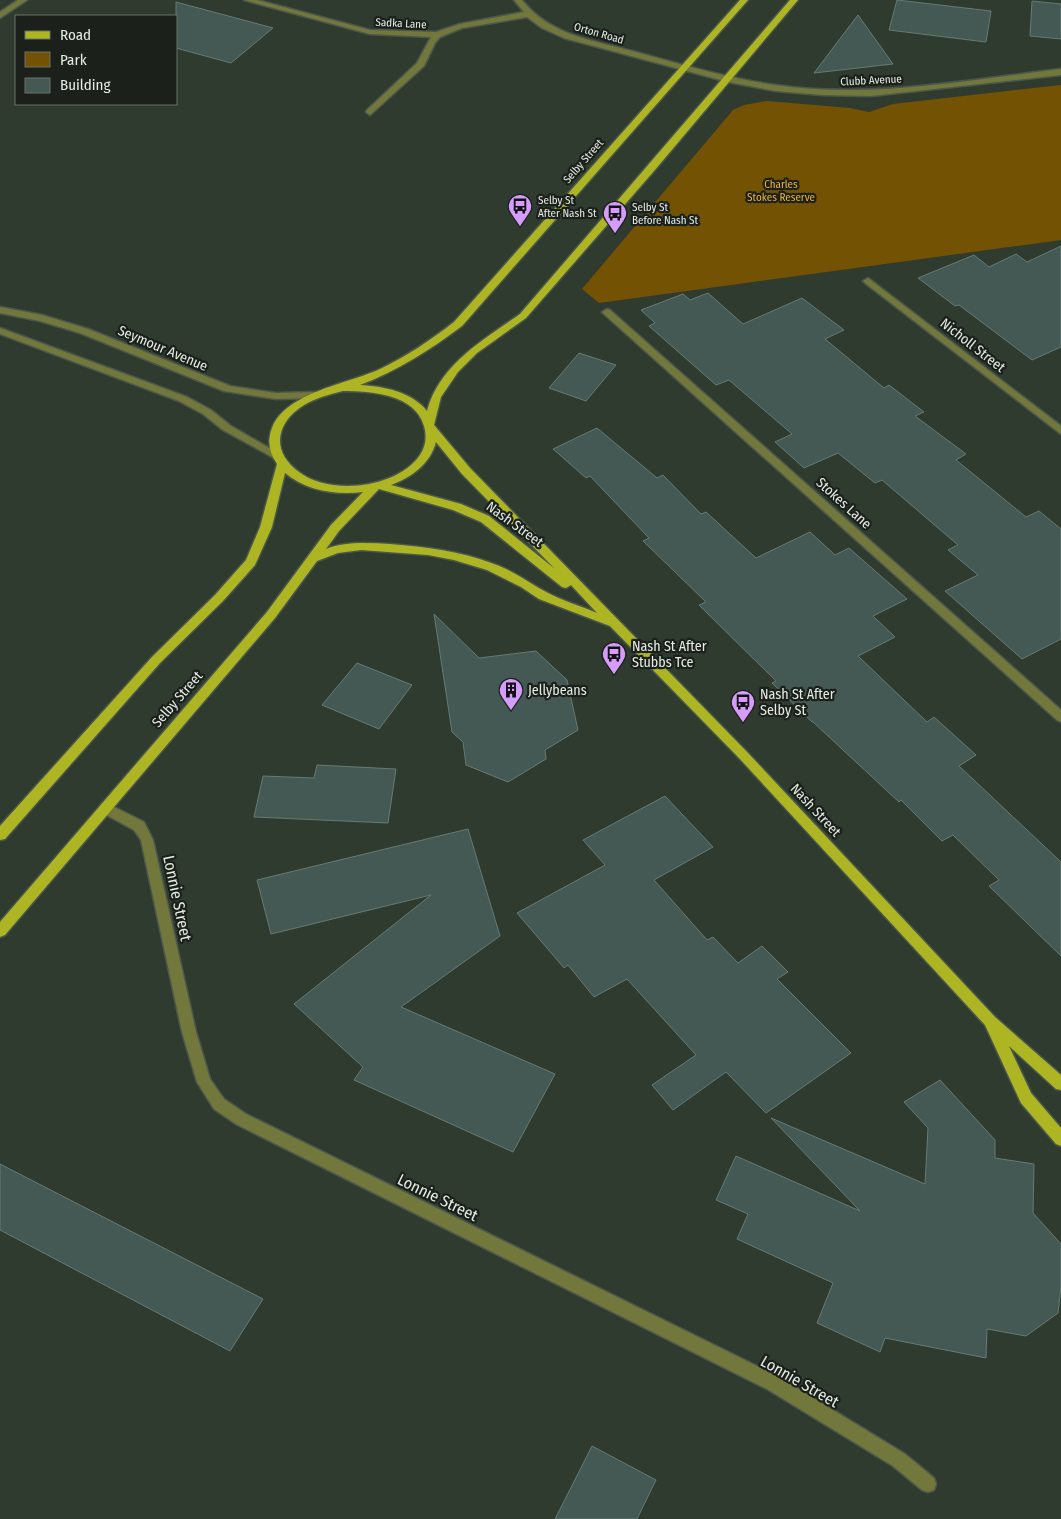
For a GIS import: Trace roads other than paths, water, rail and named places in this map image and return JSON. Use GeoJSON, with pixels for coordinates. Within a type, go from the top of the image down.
{"type":"FeatureCollection","features":[{"type":"Feature","properties":{"kind":"main road","name":"Selby Street"},"geometry":{"type":"LineString","coordinates":[[334,390],[392,368],[425,349],[458,324],[744,0]]}},
{"type":"Feature","properties":{"kind":"main road"},"geometry":{"type":"LineString","coordinates":[[280,460],[302,479],[323,486],[346,489],[377,486],[397,479],[419,463],[430,446],[430,426],[436,397],[454,370],[473,351],[523,316],[794,0]]}},
{"type":"Feature","properties":{"kind":"main road"},"geometry":{"type":"LineString","coordinates":[[0,835],[156,660],[219,598],[251,562],[266,527],[280,460],[274,439],[281,421],[298,404],[317,395],[334,390],[363,388],[397,395],[420,409],[430,426]]}},
{"type":"Feature","properties":{"kind":"main road","name":"Nash Street"},"geometry":{"type":"LineString","coordinates":[[430,426],[466,471],[744,756],[990,1021],[1061,1084]]}},
{"type":"Feature","properties":{"kind":"main road","name":"Selby Street"},"geometry":{"type":"LineString","coordinates":[[0,932],[271,615],[335,528],[377,486]]}},
{"type":"Feature","properties":{"kind":"main road","name":"Nash Street"},"geometry":{"type":"LineString","coordinates":[[377,486],[457,507],[485,519],[614,624]]}},
{"type":"Feature","properties":{"kind":"main road"},"geometry":{"type":"LineString","coordinates":[[314,558],[336,549],[361,546],[428,551],[455,556],[490,567],[526,584],[543,596],[614,624]]}},
{"type":"Feature","properties":{"kind":"main road","name":"Nash Street"},"geometry":{"type":"LineString","coordinates":[[990,1021],[1026,1098],[1061,1139]]}},
{"type":"Feature","properties":{"kind":"street"},"geometry":{"type":"LineString","coordinates":[[0,16],[23,0]]}},
{"type":"Feature","properties":{"kind":"street","name":"Sadka Lane"},"geometry":{"type":"LineString","coordinates":[[248,0],[370,32],[437,35],[460,26],[528,14]]}},
{"type":"Feature","properties":{"kind":"street","name":"Orton Road"},"geometry":{"type":"LineString","coordinates":[[518,0],[528,14],[548,28],[567,36],[685,67]]}},
{"type":"Feature","properties":{"kind":"street","name":"Sadka Lane"},"geometry":{"type":"LineString","coordinates":[[370,112],[422,64],[431,42],[437,35]]}},
{"type":"Feature","properties":{"kind":"street","name":"Clubb Avenue"},"geometry":{"type":"LineString","coordinates":[[685,67],[728,79],[797,90],[871,93],[1061,72]]}},
{"type":"Feature","properties":{"kind":"street","name":"Nicholl Street"},"geometry":{"type":"LineString","coordinates":[[868,281],[1061,431]]}},
{"type":"Feature","properties":{"kind":"street","name":"Seymour Avenue"},"geometry":{"type":"LineString","coordinates":[[0,310],[42,318],[84,331],[228,389],[276,396],[317,395]]}},
{"type":"Feature","properties":{"kind":"street","name":"Stokes Lane"},"geometry":{"type":"LineString","coordinates":[[608,312],[1061,717]]}},
{"type":"Feature","properties":{"kind":"street"},"geometry":{"type":"LineString","coordinates":[[0,331],[184,399],[280,460]]}},
{"type":"Feature","properties":{"kind":"street","name":"Lonnie Street"},"geometry":{"type":"LineString","coordinates":[[106,808],[139,826],[147,840],[188,1032],[204,1082],[220,1104],[241,1119],[773,1383],[899,1460],[928,1484]]}},
{"type":"Feature","properties":{"kind":"place","name":"Selby St After Nash St"},"geometry":{"type":"Point","coordinates":[520,227]}},
{"type":"Feature","properties":{"kind":"place","name":"Selby St Before Nash St"},"geometry":{"type":"Point","coordinates":[615,234]}},
{"type":"Feature","properties":{"kind":"place","name":"Nash St After Stubbs Tce"},"geometry":{"type":"Point","coordinates":[614,675]}},
{"type":"Feature","properties":{"kind":"place","name":"Jellybeans"},"geometry":{"type":"Point","coordinates":[511,711]}},
{"type":"Feature","properties":{"kind":"place","name":"Nash St After Selby St"},"geometry":{"type":"Point","coordinates":[743,723]}},
{"type":"Feature","properties":{"kind":"park label","name":"Charles Stokes Reserve"},"geometry":{"type":"Point","coordinates":[781,190]}}]}
